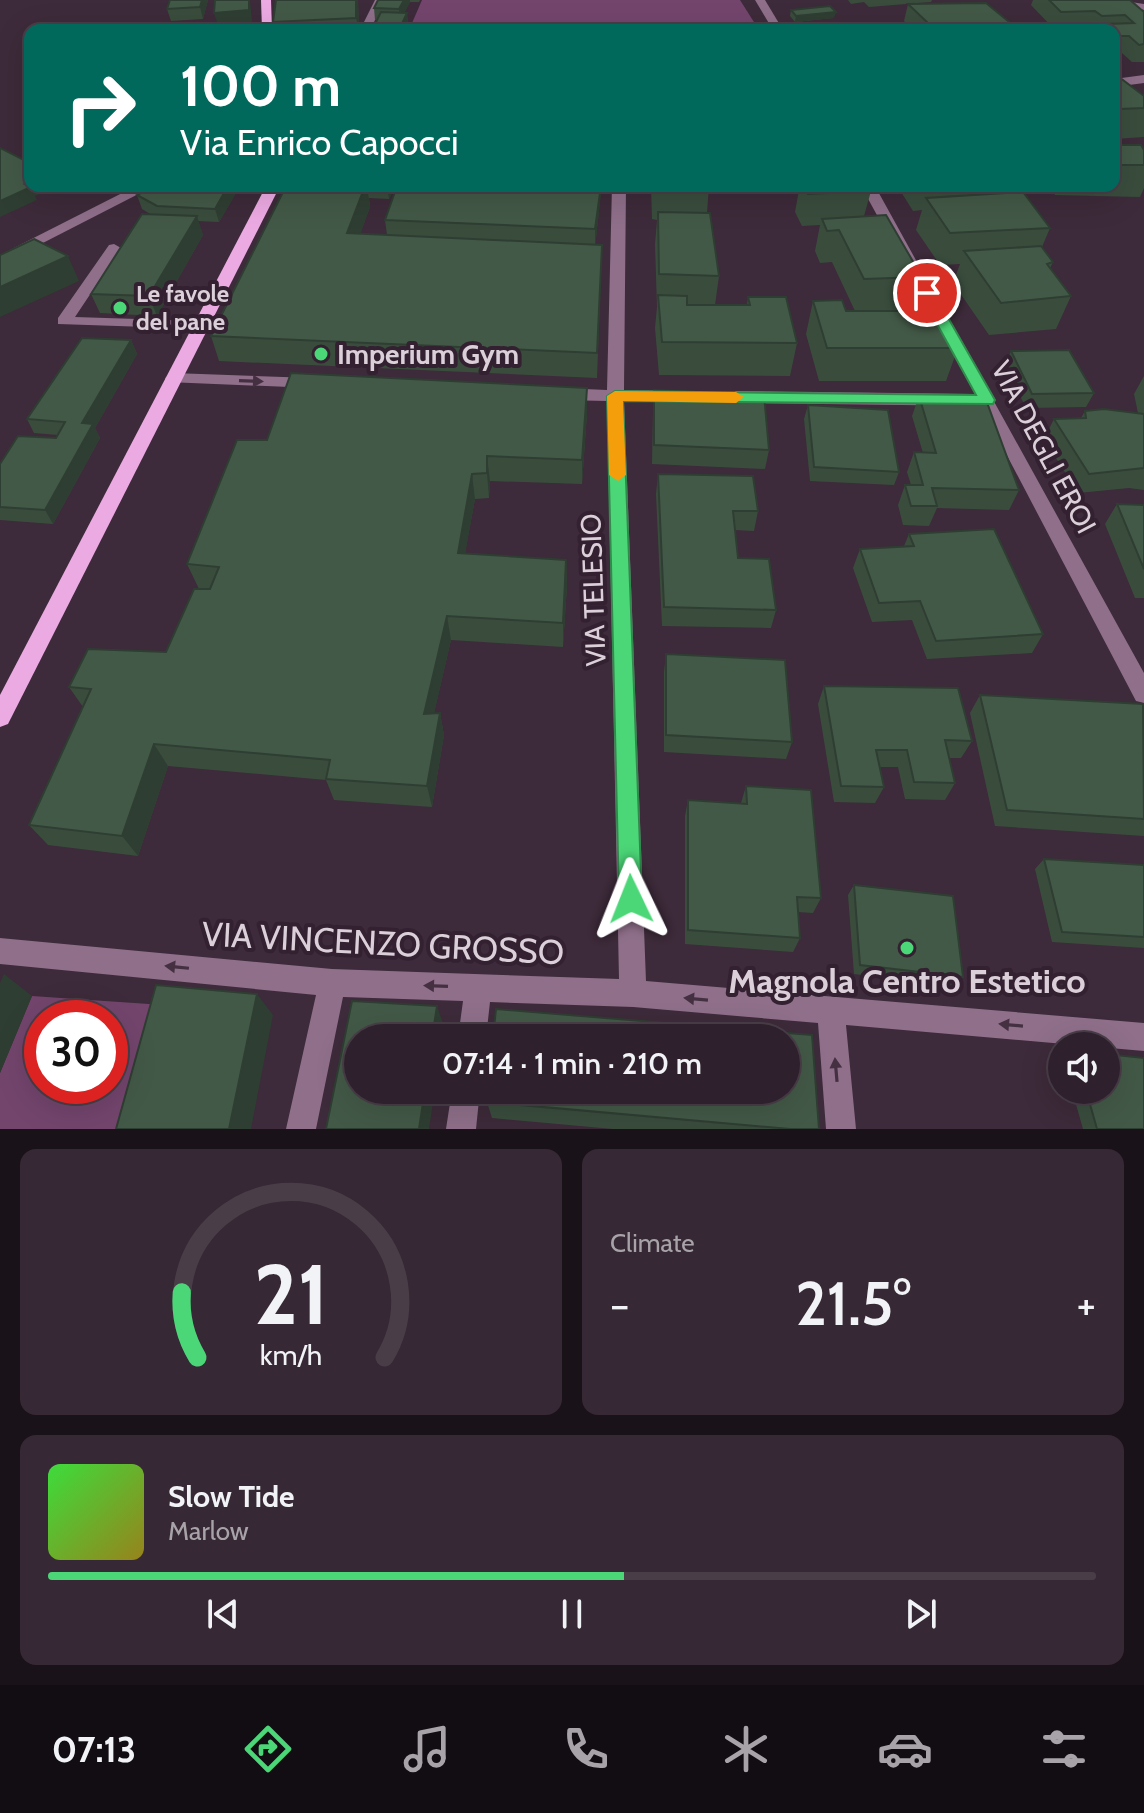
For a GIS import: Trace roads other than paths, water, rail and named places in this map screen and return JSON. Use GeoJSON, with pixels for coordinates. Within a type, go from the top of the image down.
{"type":"FeatureCollection","features":[{"type":"Feature","properties":{"kind":"main road"},"geometry":{"type":"LineString","coordinates":[[266,0],[267,24]]}},
{"type":"Feature","properties":{"kind":"main road"},"geometry":{"type":"LineString","coordinates":[[0,717],[270,192]]}},
{"type":"Feature","properties":{"kind":"street"},"geometry":{"type":"LineString","coordinates":[[368,24],[380,0]]}},
{"type":"Feature","properties":{"kind":"street"},"geometry":{"type":"LineString","coordinates":[[760,0],[774,24]]}},
{"type":"Feature","properties":{"kind":"street"},"geometry":{"type":"LineString","coordinates":[[1123,0],[1144,7]]}},
{"type":"Feature","properties":{"kind":"street"},"geometry":{"type":"LineString","coordinates":[[1120,83],[1144,79]]}},
{"type":"Feature","properties":{"kind":"street"},"geometry":{"type":"LineString","coordinates":[[1121,95],[1144,92]]}},
{"type":"Feature","properties":{"kind":"street"},"geometry":{"type":"LineString","coordinates":[[0,261],[135,192]]}},
{"type":"Feature","properties":{"kind":"street","name":"VIA TELESIO"},"geometry":{"type":"LineString","coordinates":[[619,192],[615,396],[633,993]]}},
{"type":"Feature","properties":{"kind":"street","name":"VIA DEGLI EROI"},"geometry":{"type":"LineString","coordinates":[[871,192],[1144,694]]}},
{"type":"Feature","properties":{"kind":"street"},"geometry":{"type":"LineString","coordinates":[[114,248],[64,321],[200,326]]}},
{"type":"Feature","properties":{"kind":"street"},"geometry":{"type":"LineString","coordinates":[[173,378],[331,384]]}},
{"type":"Feature","properties":{"kind":"street"},"geometry":{"type":"LineString","coordinates":[[536,393],[693,397]]}},
{"type":"Feature","properties":{"kind":"street"},"geometry":{"type":"LineString","coordinates":[[724,397],[987,400]]}},
{"type":"Feature","properties":{"kind":"street","name":"VIA VINCENZO GROSSO"},"geometry":{"type":"LineString","coordinates":[[0,951],[332,983],[633,993],[1144,1037]]}},
{"type":"Feature","properties":{"kind":"street"},"geometry":{"type":"LineString","coordinates":[[301,1129],[332,983]]}},
{"type":"Feature","properties":{"kind":"street"},"geometry":{"type":"LineString","coordinates":[[474,1024],[478,987]]}},
{"type":"Feature","properties":{"kind":"street"},"geometry":{"type":"LineString","coordinates":[[831,1011],[841,1129]]}},
{"type":"Feature","properties":{"kind":"street"},"geometry":{"type":"LineString","coordinates":[[461,1129],[464,1104]]}},
{"type":"Feature","properties":{"kind":"place","name":"Le favole del pane"},"geometry":{"type":"Point","coordinates":[120,308]}},
{"type":"Feature","properties":{"kind":"place","name":"Imperium Gym"},"geometry":{"type":"Point","coordinates":[321,354]}},
{"type":"Feature","properties":{"kind":"place","name":"Magnola Centro Estetico"},"geometry":{"type":"Point","coordinates":[907,948]}}]}
